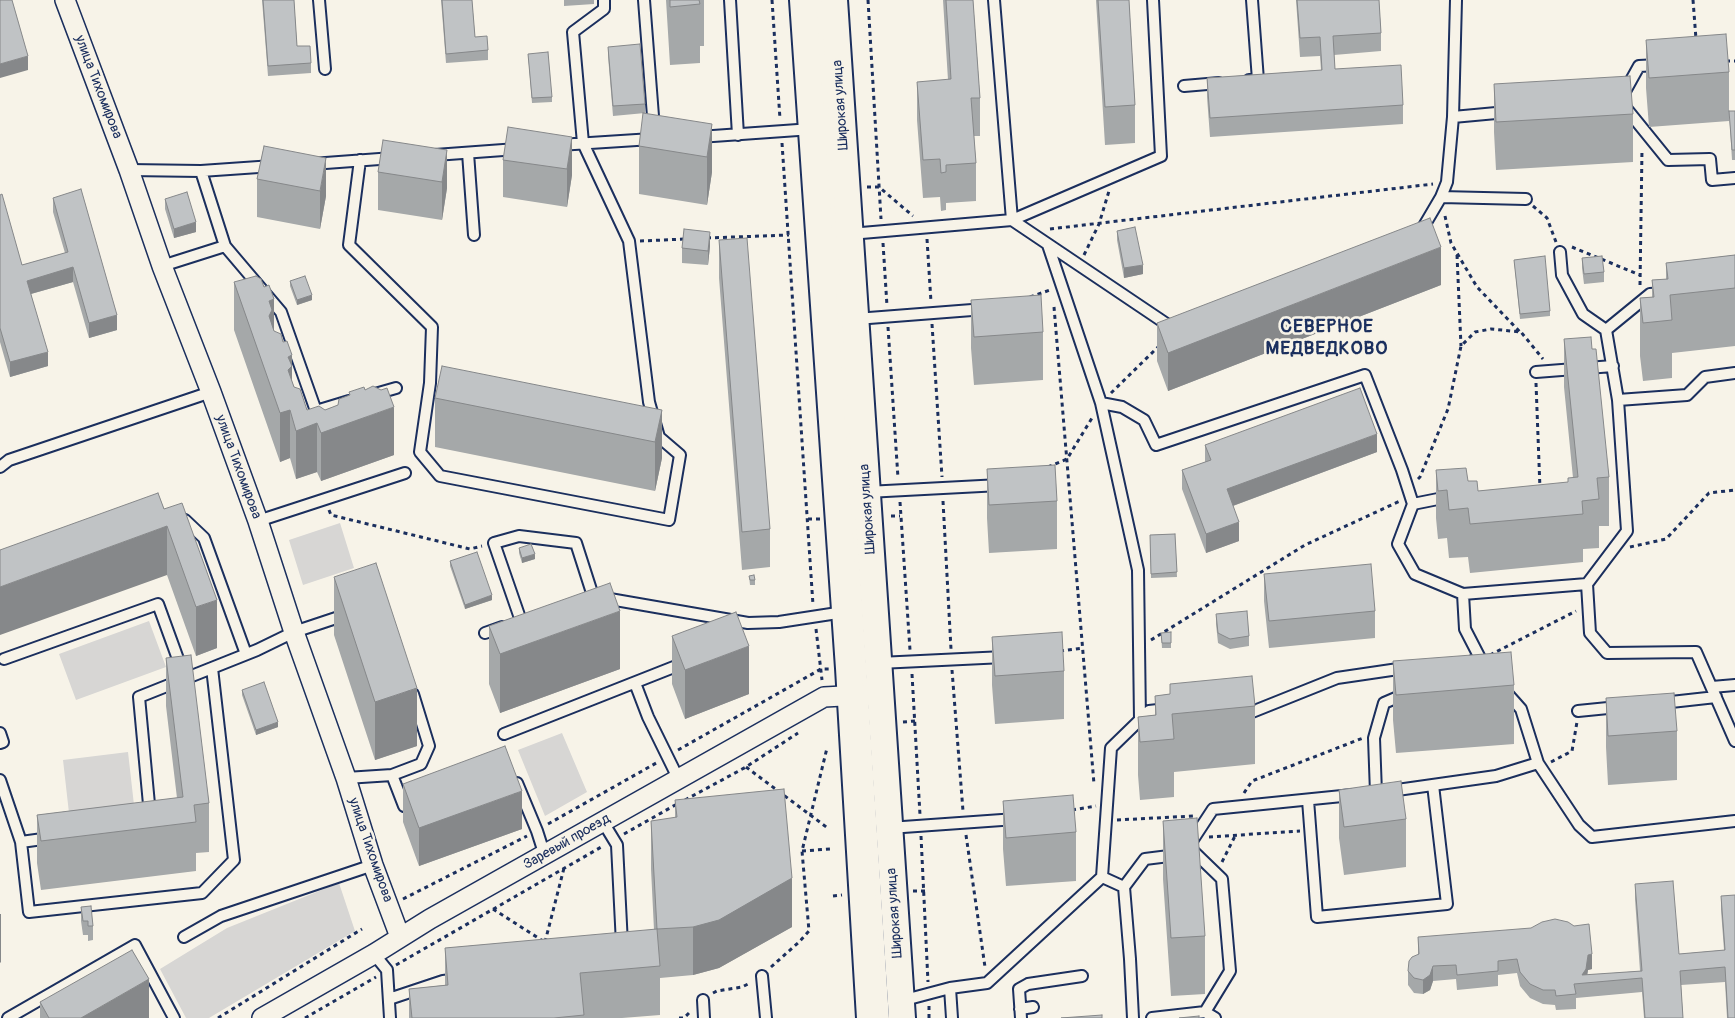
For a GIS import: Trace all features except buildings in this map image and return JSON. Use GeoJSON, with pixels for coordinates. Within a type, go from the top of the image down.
{"type":"FeatureCollection","features":[{"type":"Feature","properties":{"kind":"main road","name":"Широкая улица"},"geometry":{"type":"LineString","coordinates":[[803,0],[824,141],[834,230],[845,612],[865,695],[889,828],[896,1012]]}},
{"type":"Feature","properties":{"kind":"main road","name":"Широкая улица"},"geometry":{"type":"LineString","coordinates":[[824,141],[834,0]]}},
{"type":"Feature","properties":{"kind":"main road","name":"Широкая улица"},"geometry":{"type":"LineString","coordinates":[[834,230],[856,318],[879,663],[865,695],[870,1018]]}},
{"type":"Feature","properties":{"kind":"street","name":"улица Тихомирова"},"geometry":{"type":"LineString","coordinates":[[65,0],[258,521],[294,632],[346,778],[373,865],[400,937]]}},
{"type":"Feature","properties":{"kind":"street","name":"Заревый проезд"},"geometry":{"type":"LineString","coordinates":[[262,1018],[374,954],[430,919],[545,856],[678,778],[824,697],[865,695]]}},
{"type":"Feature","properties":{"kind":"lane"},"geometry":{"type":"LineString","coordinates":[[319,0],[325,69]]}},
{"type":"Feature","properties":{"kind":"lane"},"geometry":{"type":"LineString","coordinates":[[360,160],[349,245],[432,327],[435,384],[420,452],[440,476],[669,520],[680,455],[655,436],[648,402],[629,241],[583,143],[573,32],[604,9],[604,0]]}},
{"type":"Feature","properties":{"kind":"lane"},"geometry":{"type":"LineString","coordinates":[[545,146],[659,139],[644,0]]}},
{"type":"Feature","properties":{"kind":"lane"},"geometry":{"type":"LineString","coordinates":[[730,0],[738,135]]}},
{"type":"Feature","properties":{"kind":"lane","name":"Широкая улица"},"geometry":{"type":"LineString","coordinates":[[818,0],[824,141]]}},
{"type":"Feature","properties":{"kind":"lane"},"geometry":{"type":"LineString","coordinates":[[994,0],[1012,220]]}},
{"type":"Feature","properties":{"kind":"lane"},"geometry":{"type":"LineString","coordinates":[[834,230],[882,232],[1012,220],[1161,156],[1153,0]]}},
{"type":"Feature","properties":{"kind":"lane"},"geometry":{"type":"LineString","coordinates":[[1184,86],[1258,80],[1252,0]]}},
{"type":"Feature","properties":{"kind":"lane"},"geometry":{"type":"LineString","coordinates":[[1412,235],[1421,231],[1447,182],[1453,117],[1456,0]]}},
{"type":"Feature","properties":{"kind":"lane"},"geometry":{"type":"LineString","coordinates":[[1668,64],[1639,66],[1620,100],[1668,160],[1710,158],[1712,180],[1735,178]]}},
{"type":"Feature","properties":{"kind":"lane"},"geometry":{"type":"LineString","coordinates":[[1453,117],[1522,110]]}},
{"type":"Feature","properties":{"kind":"lane"},"geometry":{"type":"LineString","coordinates":[[692,137],[781,131],[824,141]]}},
{"type":"Feature","properties":{"kind":"lane"},"geometry":{"type":"LineString","coordinates":[[429,156],[526,148]]}},
{"type":"Feature","properties":{"kind":"lane"},"geometry":{"type":"LineString","coordinates":[[468,153],[474,235]]}},
{"type":"Feature","properties":{"kind":"lane"},"geometry":{"type":"LineString","coordinates":[[302,164],[399,158]]}},
{"type":"Feature","properties":{"kind":"lane"},"geometry":{"type":"LineString","coordinates":[[129,170],[201,171],[282,166]]}},
{"type":"Feature","properties":{"kind":"lane"},"geometry":{"type":"LineString","coordinates":[[201,171],[225,246],[281,312],[316,411],[396,388]]}},
{"type":"Feature","properties":{"kind":"lane"},"geometry":{"type":"LineString","coordinates":[[1440,197],[1526,200]]}},
{"type":"Feature","properties":{"kind":"lane"},"geometry":{"type":"LineString","coordinates":[[1012,220],[1176,330],[1185,326]]}},
{"type":"Feature","properties":{"kind":"lane","name":"Широкая улица"},"geometry":{"type":"LineString","coordinates":[[834,230],[865,695],[896,1012]]}},
{"type":"Feature","properties":{"kind":"lane"},"geometry":{"type":"LineString","coordinates":[[1048,245],[1101,403],[1138,570],[1140,720]]}},
{"type":"Feature","properties":{"kind":"lane"},"geometry":{"type":"LineString","coordinates":[[162,266],[225,246]]}},
{"type":"Feature","properties":{"kind":"lane"},"geometry":{"type":"LineString","coordinates":[[1560,252],[1562,275],[1583,314],[1606,330],[1618,400],[1628,531],[1587,584],[1590,633],[1608,653],[1696,652],[1735,742]]}},
{"type":"Feature","properties":{"kind":"lane"},"geometry":{"type":"LineString","coordinates":[[1606,330],[1650,294],[1678,291]]}},
{"type":"Feature","properties":{"kind":"lane"},"geometry":{"type":"LineString","coordinates":[[856,318],[999,308]]}},
{"type":"Feature","properties":{"kind":"lane"},"geometry":{"type":"LineString","coordinates":[[1536,372],[1612,366]]}},
{"type":"Feature","properties":{"kind":"lane"},"geometry":{"type":"LineString","coordinates":[[1618,400],[1687,395],[1705,377],[1735,373]]}},
{"type":"Feature","properties":{"kind":"lane"},"geometry":{"type":"LineString","coordinates":[[1101,403],[1122,407],[1144,420],[1156,446],[1365,375],[1410,496],[1398,544],[1415,574],[1463,594],[1587,584]]}},
{"type":"Feature","properties":{"kind":"lane"},"geometry":{"type":"LineString","coordinates":[[0,467],[9,460],[211,392]]}},
{"type":"Feature","properties":{"kind":"lane"},"geometry":{"type":"LineString","coordinates":[[258,521],[405,472]]}},
{"type":"Feature","properties":{"kind":"lane"},"geometry":{"type":"LineString","coordinates":[[867,492],[1006,484]]}},
{"type":"Feature","properties":{"kind":"lane"},"geometry":{"type":"LineString","coordinates":[[1410,496],[1456,495]]}},
{"type":"Feature","properties":{"kind":"lane"},"geometry":{"type":"LineString","coordinates":[[170,516],[185,520],[204,538],[246,654]]}},
{"type":"Feature","properties":{"kind":"lane"},"geometry":{"type":"LineString","coordinates":[[485,633],[526,619],[494,543],[519,536],[576,543],[589,598],[744,626],[845,612]]}},
{"type":"Feature","properties":{"kind":"lane"},"geometry":{"type":"LineString","coordinates":[[1463,594],[1465,629],[1483,663]]}},
{"type":"Feature","properties":{"kind":"lane"},"geometry":{"type":"LineString","coordinates":[[4,659],[158,604],[184,678]]}},
{"type":"Feature","properties":{"kind":"lane"},"geometry":{"type":"LineString","coordinates":[[151,825],[139,697],[246,654],[294,632],[354,612]]}},
{"type":"Feature","properties":{"kind":"lane"},"geometry":{"type":"LineString","coordinates":[[879,663],[1018,656]]}},
{"type":"Feature","properties":{"kind":"lane"},"geometry":{"type":"LineString","coordinates":[[504,734],[693,659]]}},
{"type":"Feature","properties":{"kind":"lane"},"geometry":{"type":"LineString","coordinates":[[1461,662],[1483,663]]}},
{"type":"Feature","properties":{"kind":"lane"},"geometry":{"type":"LineString","coordinates":[[1233,709],[1247,714],[1337,678],[1412,667]]}},
{"type":"Feature","properties":{"kind":"lane"},"geometry":{"type":"LineString","coordinates":[[0,780],[20,842],[29,912],[202,893],[234,860],[212,668]]}},
{"type":"Feature","properties":{"kind":"lane"},"geometry":{"type":"LineString","coordinates":[[346,778],[392,775],[421,764],[429,746],[408,680]]}},
{"type":"Feature","properties":{"kind":"lane"},"geometry":{"type":"LineString","coordinates":[[635,683],[648,717],[678,778]]}},
{"type":"Feature","properties":{"kind":"lane"},"geometry":{"type":"LineString","coordinates":[[1498,684],[1522,709],[1540,765],[1579,825],[1592,837],[1735,821]]}},
{"type":"Feature","properties":{"kind":"lane"},"geometry":{"type":"LineString","coordinates":[[1647,704],[1714,692],[1735,685]]}},
{"type":"Feature","properties":{"kind":"lane"},"geometry":{"type":"LineString","coordinates":[[1376,793],[1374,738],[1384,703],[1398,697],[1416,694]]}},
{"type":"Feature","properties":{"kind":"lane"},"geometry":{"type":"LineString","coordinates":[[1578,711],[1627,706]]}},
{"type":"Feature","properties":{"kind":"lane"},"geometry":{"type":"LineString","coordinates":[[896,1012],[928,994],[950,988],[987,983],[1102,877],[1111,748],[1149,711],[1179,708]]}},
{"type":"Feature","properties":{"kind":"lane"},"geometry":{"type":"LineString","coordinates":[[0,733],[3,742],[0,743]]}},
{"type":"Feature","properties":{"kind":"lane"},"geometry":{"type":"LineString","coordinates":[[1133,1018],[1124,887],[1145,859],[1184,855],[1213,809],[1376,793],[1496,776],[1540,765]]}},
{"type":"Feature","properties":{"kind":"lane"},"geometry":{"type":"LineString","coordinates":[[506,774],[515,777],[537,830],[545,856]]}},
{"type":"Feature","properties":{"kind":"lane"},"geometry":{"type":"LineString","coordinates":[[392,775],[404,806],[422,799]]}},
{"type":"Feature","properties":{"kind":"lane"},"geometry":{"type":"LineString","coordinates":[[1308,800],[1317,918],[1446,904],[1433,785]]}},
{"type":"Feature","properties":{"kind":"lane"},"geometry":{"type":"LineString","coordinates":[[889,828],[1030,818]]}},
{"type":"Feature","properties":{"kind":"lane"},"geometry":{"type":"LineString","coordinates":[[603,822],[618,846],[623,954]]}},
{"type":"Feature","properties":{"kind":"lane"},"geometry":{"type":"LineString","coordinates":[[20,842],[58,837]]}},
{"type":"Feature","properties":{"kind":"lane"},"geometry":{"type":"LineString","coordinates":[[1191,843],[1222,879],[1230,971],[1206,1012]]}},
{"type":"Feature","properties":{"kind":"lane"},"geometry":{"type":"LineString","coordinates":[[184,936],[221,916],[373,865]]}},
{"type":"Feature","properties":{"kind":"lane"},"geometry":{"type":"LineString","coordinates":[[1102,877],[1124,887]]}},
{"type":"Feature","properties":{"kind":"lane"},"geometry":{"type":"LineString","coordinates":[[8,1018],[135,945],[174,1018]]}},
{"type":"Feature","properties":{"kind":"lane"},"geometry":{"type":"LineString","coordinates":[[374,954],[387,970],[390,1018]]}},
{"type":"Feature","properties":{"kind":"lane"},"geometry":{"type":"LineString","coordinates":[[762,976],[766,1018]]}},
{"type":"Feature","properties":{"kind":"lane"},"geometry":{"type":"LineString","coordinates":[[1033,1008],[1021,1014],[1019,989],[1028,984],[1082,976]]}},
{"type":"Feature","properties":{"kind":"lane"},"geometry":{"type":"LineString","coordinates":[[389,999],[443,981],[471,978]]}},
{"type":"Feature","properties":{"kind":"lane"},"geometry":{"type":"LineString","coordinates":[[950,988],[952,1018]]}},
{"type":"Feature","properties":{"kind":"lane"},"geometry":{"type":"LineString","coordinates":[[703,1000],[704,1018]]}},
{"type":"Feature","properties":{"kind":"lane"},"geometry":{"type":"LineString","coordinates":[[1152,1018],[1206,1012],[1215,1018]]}},
{"type":"Feature","properties":{"kind":"lane"},"geometry":{"type":"LineString","coordinates":[[865,1018],[870,1018]]}},
{"type":"Feature","properties":{"kind":"path"},"geometry":{"type":"LineString","coordinates":[[772,0],[814,616],[822,680]]}},
{"type":"Feature","properties":{"kind":"path"},"geometry":{"type":"LineString","coordinates":[[868,0],[900,516],[915,721],[930,1018]]}},
{"type":"Feature","properties":{"kind":"path"},"geometry":{"type":"LineString","coordinates":[[1693,0],[1696,45]]}},
{"type":"Feature","properties":{"kind":"path"},"geometry":{"type":"LineString","coordinates":[[1721,62],[1735,62]]}},
{"type":"Feature","properties":{"kind":"path"},"geometry":{"type":"LineString","coordinates":[[1640,302],[1643,128]]}},
{"type":"Feature","properties":{"kind":"path"},"geometry":{"type":"LineString","coordinates":[[1080,266],[1099,224],[1114,176]]}},
{"type":"Feature","properties":{"kind":"path"},"geometry":{"type":"LineString","coordinates":[[1029,232],[1447,182]]}},
{"type":"Feature","properties":{"kind":"path"},"geometry":{"type":"LineString","coordinates":[[865,187],[880,187],[926,228],[951,660],[964,823],[987,983]]}},
{"type":"Feature","properties":{"kind":"path"},"geometry":{"type":"LineString","coordinates":[[1440,197],[1452,243],[1476,286],[1521,332],[1552,370]]}},
{"type":"Feature","properties":{"kind":"path"},"geometry":{"type":"LineString","coordinates":[[1526,200],[1547,218],[1560,252]]}},
{"type":"Feature","properties":{"kind":"path"},"geometry":{"type":"LineString","coordinates":[[704,238],[789,235]]}},
{"type":"Feature","properties":{"kind":"path"},"geometry":{"type":"LineString","coordinates":[[629,241],[695,239]]}},
{"type":"Feature","properties":{"kind":"path"},"geometry":{"type":"LineString","coordinates":[[1555,240],[1640,275]]}},
{"type":"Feature","properties":{"kind":"path"},"geometry":{"type":"LineString","coordinates":[[1140,647],[1305,545],[1410,496],[1420,477],[1448,409],[1461,346],[1457,253]]}},
{"type":"Feature","properties":{"kind":"path"},"geometry":{"type":"LineString","coordinates":[[999,308],[1052,289],[1094,786]]}},
{"type":"Feature","properties":{"kind":"path"},"geometry":{"type":"LineString","coordinates":[[1461,346],[1475,332],[1491,329],[1521,332]]}},
{"type":"Feature","properties":{"kind":"path"},"geometry":{"type":"LineString","coordinates":[[1536,372],[1541,496]]}},
{"type":"Feature","properties":{"kind":"path"},"geometry":{"type":"LineString","coordinates":[[1612,551],[1666,539],[1709,493],[1735,490]]}},
{"type":"Feature","properties":{"kind":"path"},"geometry":{"type":"LineString","coordinates":[[324,499],[331,515],[470,549],[494,543]]}},
{"type":"Feature","properties":{"kind":"path"},"geometry":{"type":"LineString","coordinates":[[891,516],[900,516]]}},
{"type":"Feature","properties":{"kind":"path"},"geometry":{"type":"LineString","coordinates":[[1483,663],[1588,604]]}},
{"type":"Feature","properties":{"kind":"path"},"geometry":{"type":"LineString","coordinates":[[1055,652],[1083,648]]}},
{"type":"Feature","properties":{"kind":"path"},"geometry":{"type":"LineString","coordinates":[[400,901],[537,830],[821,668],[836,669]]}},
{"type":"Feature","properties":{"kind":"path"},"geometry":{"type":"LineString","coordinates":[[1540,765],[1572,751],[1578,711]]}},
{"type":"Feature","properties":{"kind":"path"},"geometry":{"type":"LineString","coordinates":[[900,722],[915,721]]}},
{"type":"Feature","properties":{"kind":"path"},"geometry":{"type":"LineString","coordinates":[[305,1018],[419,950],[614,839],[746,767],[802,731]]}},
{"type":"Feature","properties":{"kind":"path"},"geometry":{"type":"LineString","coordinates":[[1236,807],[1252,781],[1376,733]]}},
{"type":"Feature","properties":{"kind":"path"},"geometry":{"type":"LineString","coordinates":[[717,991],[742,987],[762,976],[809,931],[802,851],[826,748]]}},
{"type":"Feature","properties":{"kind":"path"},"geometry":{"type":"LineString","coordinates":[[746,767],[829,829]]}},
{"type":"Feature","properties":{"kind":"path"},"geometry":{"type":"LineString","coordinates":[[1068,811],[1096,806],[1097,814]]}},
{"type":"Feature","properties":{"kind":"path"},"geometry":{"type":"LineString","coordinates":[[1106,821],[1209,816]]}},
{"type":"Feature","properties":{"kind":"path"},"geometry":{"type":"LineString","coordinates":[[1162,818],[1191,843],[1235,835],[1310,830]]}},
{"type":"Feature","properties":{"kind":"path"},"geometry":{"type":"LineString","coordinates":[[1216,873],[1235,835]]}},
{"type":"Feature","properties":{"kind":"path"},"geometry":{"type":"LineString","coordinates":[[802,851],[830,849]]}},
{"type":"Feature","properties":{"kind":"path"},"geometry":{"type":"LineString","coordinates":[[545,942],[564,868]]}},
{"type":"Feature","properties":{"kind":"path"},"geometry":{"type":"LineString","coordinates":[[493,909],[551,946]]}},
{"type":"Feature","properties":{"kind":"path"},"geometry":{"type":"LineString","coordinates":[[218,1018],[362,929]]}},
{"type":"Feature","properties":{"kind":"path"},"geometry":{"type":"LineString","coordinates":[[679,1018],[684,1018]]}},
{"type":"Feature","properties":{"kind":"shaded area"},"geometry":{"type":"Polygon","coordinates":[[[340,523],[354,568],[303,585],[289,540],[340,523]]]}},
{"type":"Feature","properties":{"kind":"shaded area"},"geometry":{"type":"Polygon","coordinates":[[[149,621],[166,667],[76,700],[59,654],[149,621]]]}},
{"type":"Feature","properties":{"kind":"shaded area"},"geometry":{"type":"Polygon","coordinates":[[[562,733],[587,792],[545,816],[518,750],[562,733]]]}},
{"type":"Feature","properties":{"kind":"shaded area"},"geometry":{"type":"Polygon","coordinates":[[[128,752],[134,805],[69,813],[63,760],[128,752]]]}},
{"type":"Feature","properties":{"kind":"shaded area"},"geometry":{"type":"Polygon","coordinates":[[[339,883],[355,931],[209,1018],[186,1018],[160,969],[227,928],[339,883]]]}},
{"type":"Feature","properties":{"kind":"district","name":"СЕВЕРНОЕ МЕДВЕДКОВО"},"geometry":{"type":"Point","coordinates":[1327,338]}}]}
